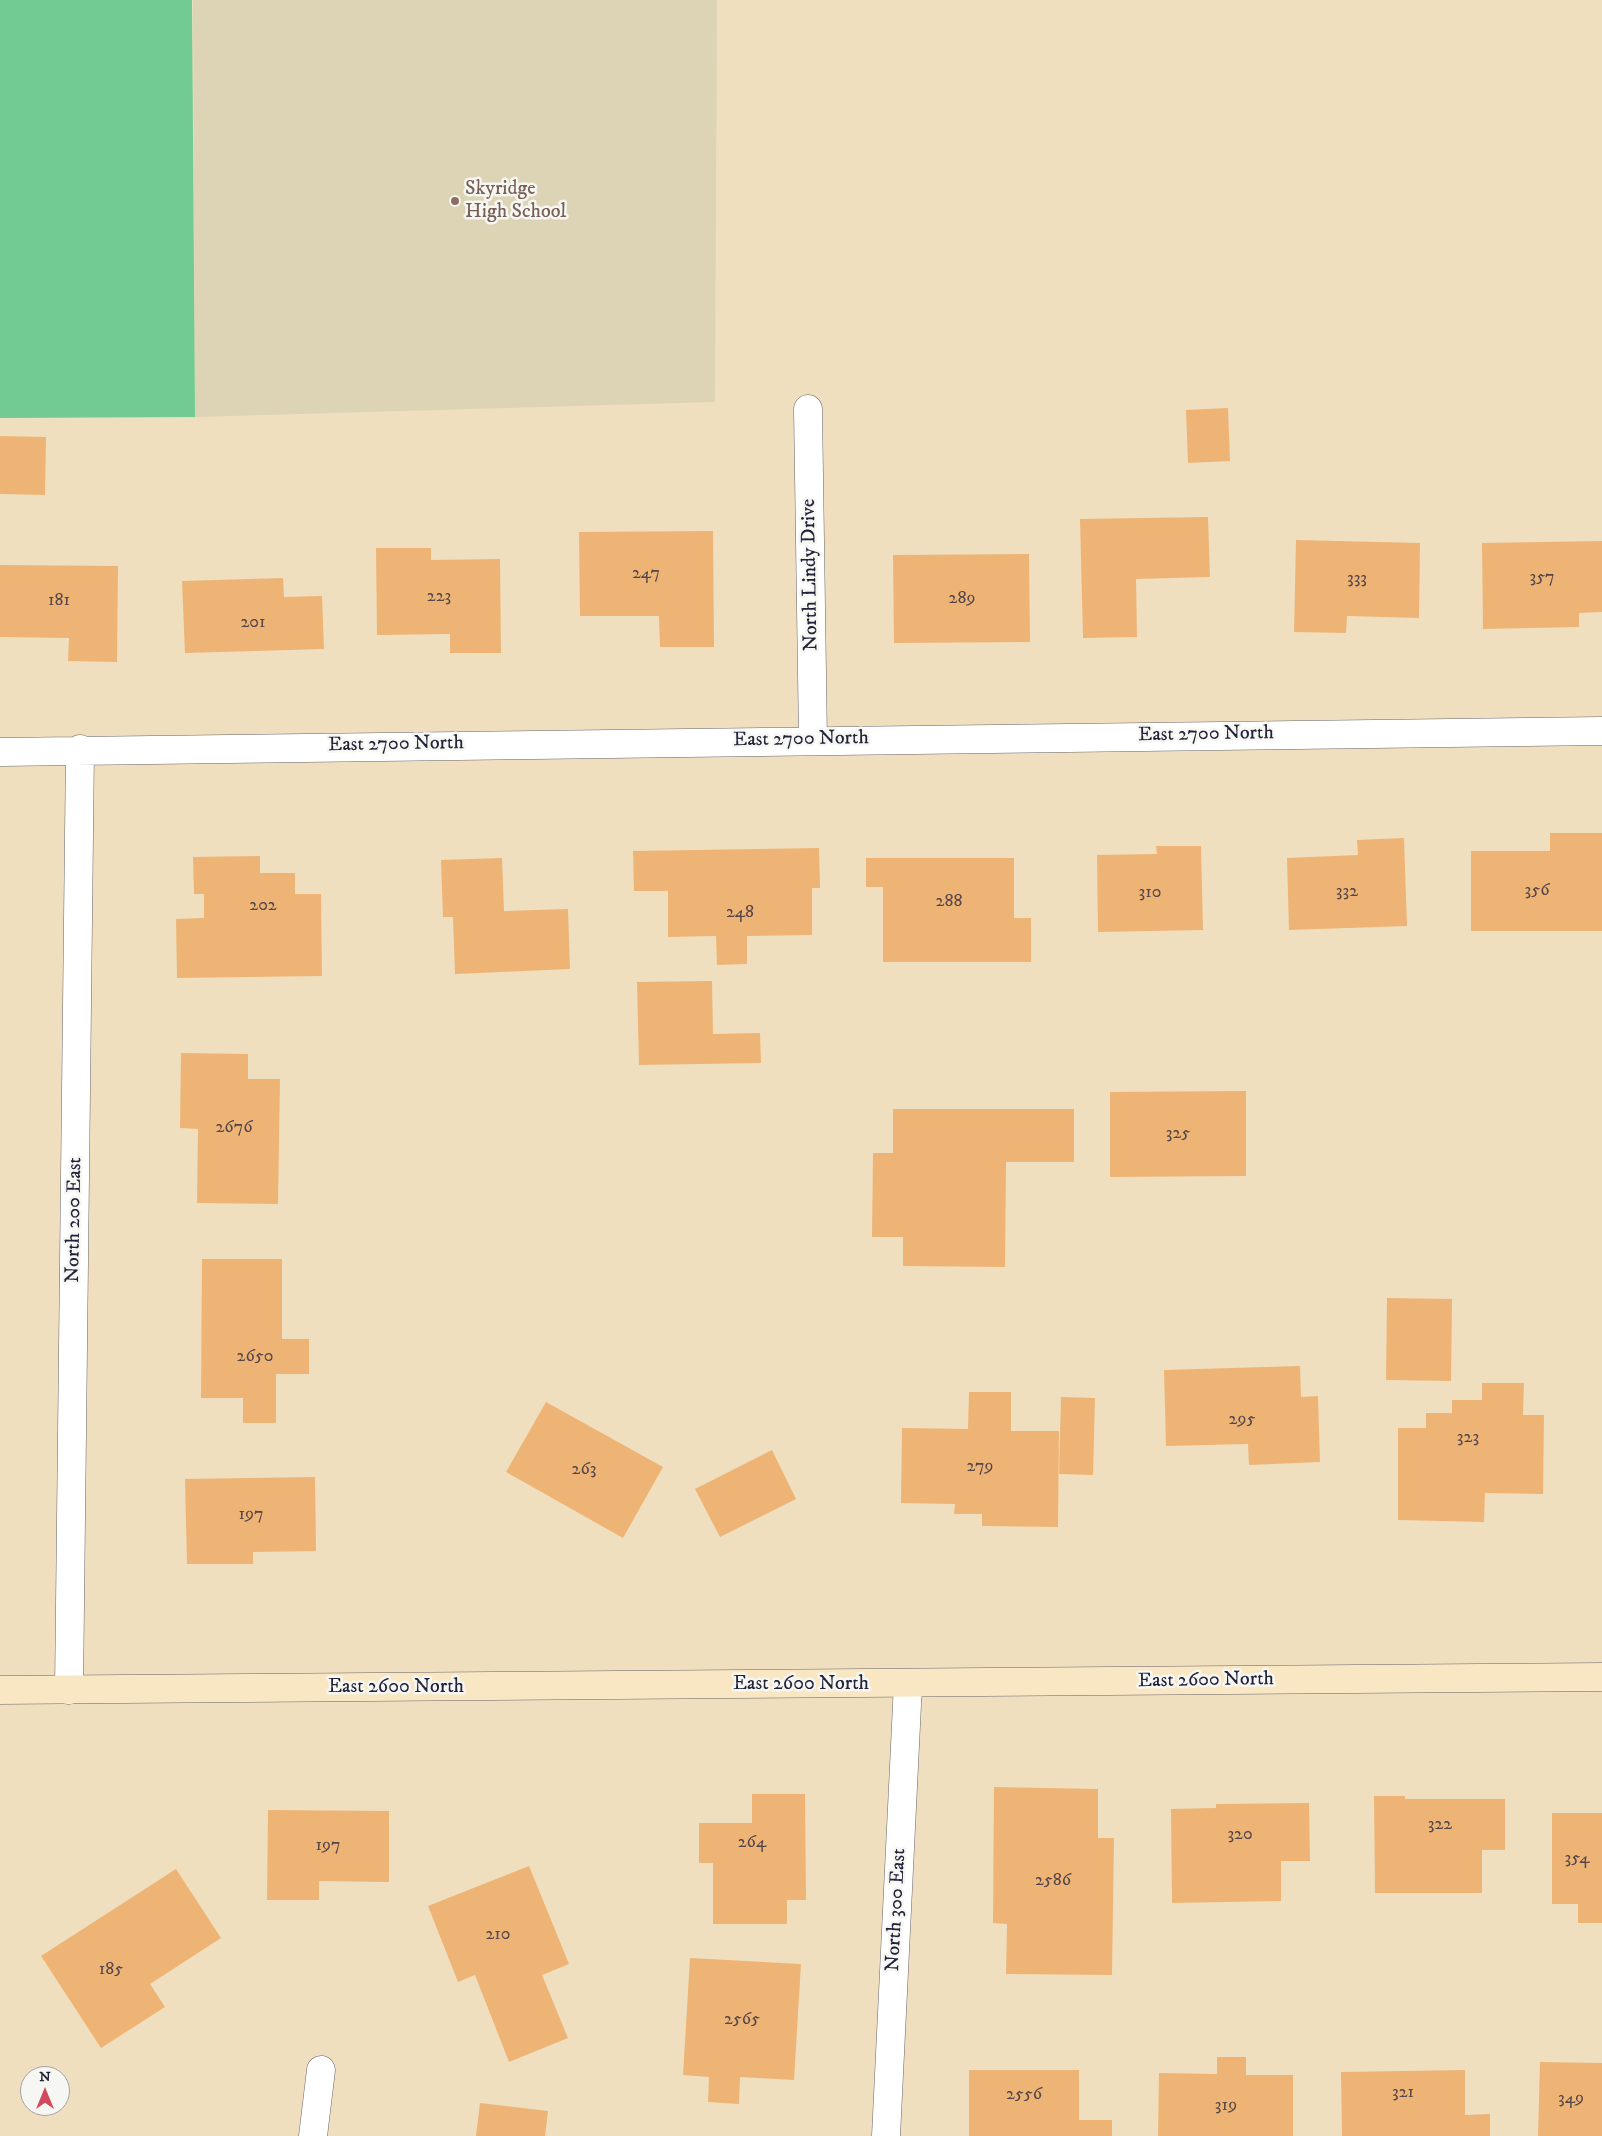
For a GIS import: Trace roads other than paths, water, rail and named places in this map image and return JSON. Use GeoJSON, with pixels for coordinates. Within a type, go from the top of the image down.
{"type":"FeatureCollection","features":[{"type":"Feature","properties":{"kind":"street","name":"North Lindy Drive"},"geometry":{"type":"LineString","coordinates":[[808,409],[813,740]]}},
{"type":"Feature","properties":{"kind":"street","name":"East 2700 North"},"geometry":{"type":"LineString","coordinates":[[0,752],[80,749],[1602,731]]}},
{"type":"Feature","properties":{"kind":"street","name":"North 200 East"},"geometry":{"type":"LineString","coordinates":[[69,1690],[80,749]]}},
{"type":"Feature","properties":{"kind":"street","name":"East 2600 North"},"geometry":{"type":"LineString","coordinates":[[0,1690],[1602,1678]]}},
{"type":"Feature","properties":{"kind":"street","name":"North 300 East"},"geometry":{"type":"LineString","coordinates":[[886,2136],[908,1684]]}},
{"type":"Feature","properties":{"kind":"street"},"geometry":{"type":"LineString","coordinates":[[313,2136],[321,2070]]}},
{"type":"Feature","properties":{"kind":"place","name":"Skyridge High School"},"geometry":{"type":"Point","coordinates":[455,201]}}]}
